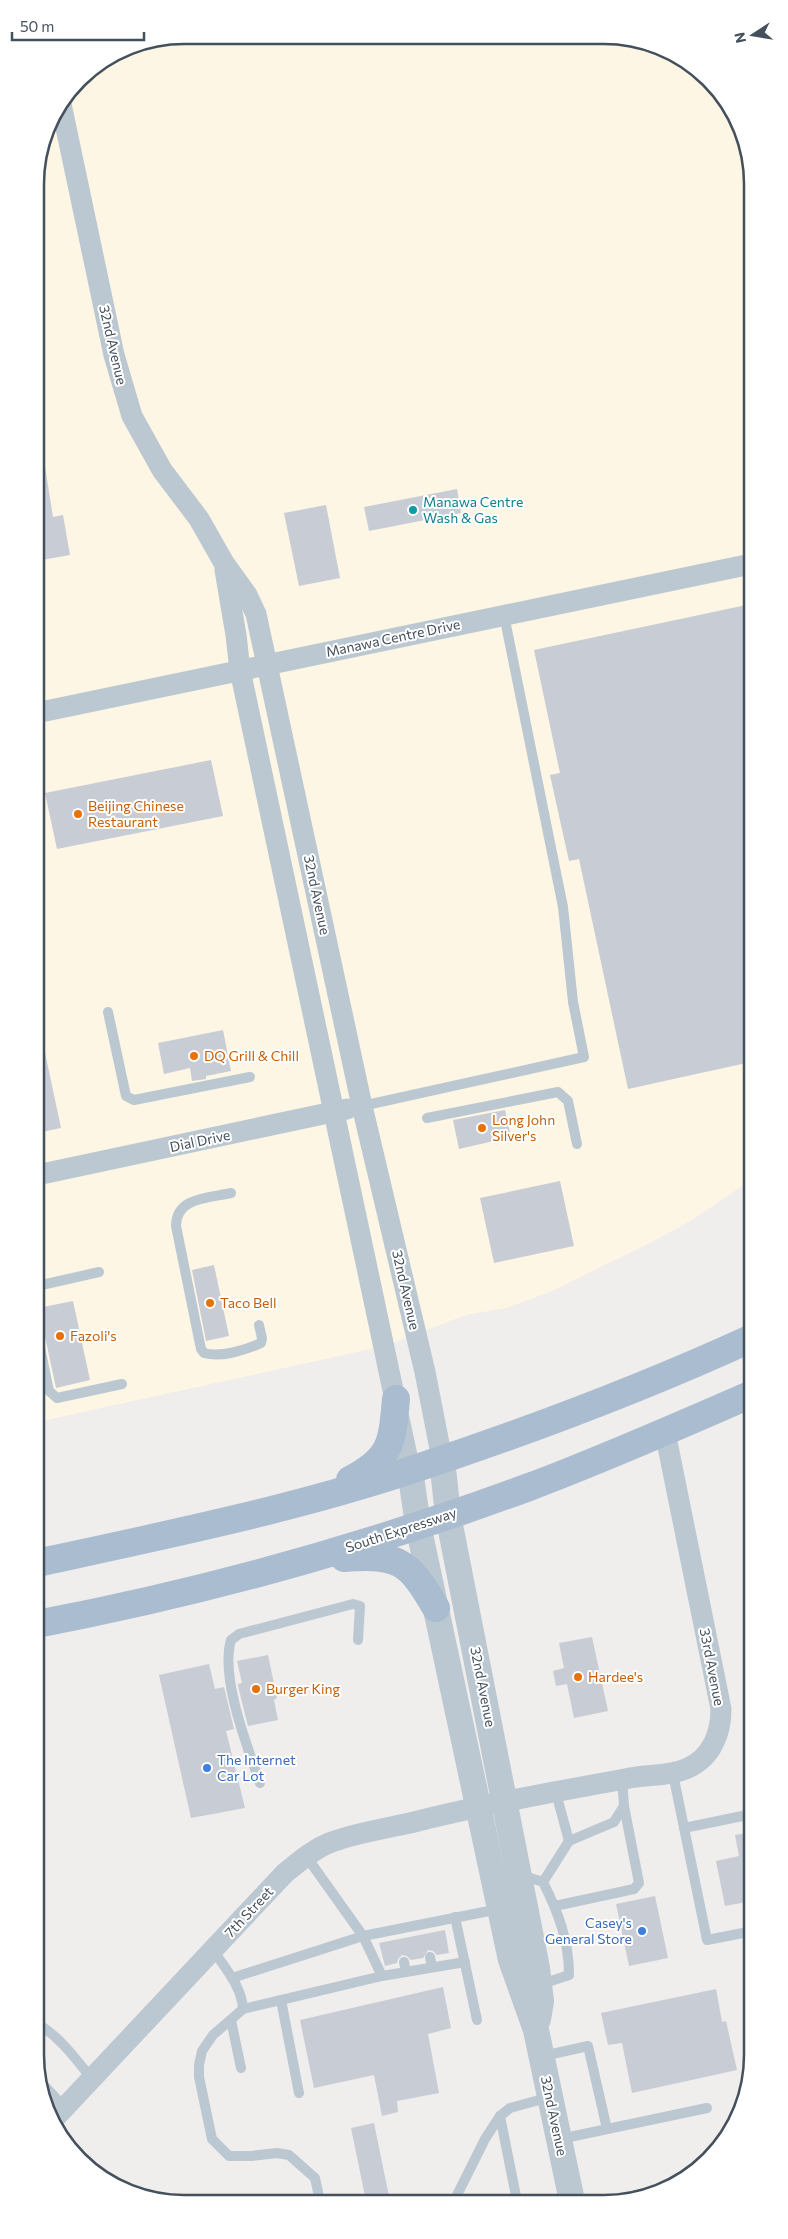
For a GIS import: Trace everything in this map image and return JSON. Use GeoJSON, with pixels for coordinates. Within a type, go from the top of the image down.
{"type":"FeatureCollection","features":[{"type":"Feature","properties":{"kind":"main road"},"geometry":{"type":"LineString","coordinates":[[44,1561],[253,1514],[410,1470],[637,1388],[744,1341]]}},
{"type":"Feature","properties":{"kind":"main road","name":"South Expressway"},"geometry":{"type":"LineString","coordinates":[[44,1622],[213,1585],[418,1525],[529,1487],[744,1397]]}},
{"type":"Feature","properties":{"kind":"main road"},"geometry":{"type":"LineString","coordinates":[[317,1497],[370,1469],[381,1459],[388,1447],[392,1433],[396,1398]]}},
{"type":"Feature","properties":{"kind":"main road"},"geometry":{"type":"LineString","coordinates":[[300,1560],[362,1556],[392,1559],[412,1572],[421,1582],[436,1608]]}},
{"type":"Feature","properties":{"kind":"street","name":"32nd Avenue"},"geometry":{"type":"LineString","coordinates":[[64,113],[114,355],[132,416],[162,470],[199,519],[224,563],[247,595],[256,614],[362,1106],[425,1372],[442,1459],[448,1515],[506,1802],[531,1878],[531,1989]]}},
{"type":"Feature","properties":{"kind":"street","name":"32nd Avenue"},"geometry":{"type":"LineString","coordinates":[[224,563],[240,670],[396,1398],[410,1470],[418,1525],[511,1960],[541,2000],[536,2030],[571,2195]]}},
{"type":"Feature","properties":{"kind":"street","name":"Manawa Centre Drive"},"geometry":{"type":"LineString","coordinates":[[44,711],[744,565]]}},
{"type":"Feature","properties":{"kind":"street","name":"Dial Drive"},"geometry":{"type":"LineString","coordinates":[[44,1174],[362,1106]]}},
{"type":"Feature","properties":{"kind":"street","name":"33rd Avenue"},"geometry":{"type":"LineString","coordinates":[[506,1802],[622,1779],[673,1774],[690,1768],[709,1751],[718,1736],[721,1709],[665,1432]]}},
{"type":"Feature","properties":{"kind":"street","name":"7th Street"},"geometry":{"type":"LineString","coordinates":[[58,2114],[285,1873],[306,1856],[329,1843],[479,1806],[506,1802]]}},
{"type":"Feature","properties":{"kind":"lane"},"geometry":{"type":"LineString","coordinates":[[362,1106],[584,1057],[573,1002],[563,907],[504,615]]}},
{"type":"Feature","properties":{"kind":"lane"},"geometry":{"type":"LineString","coordinates":[[108,1012],[126,1096],[134,1100],[250,1077]]}},
{"type":"Feature","properties":{"kind":"lane"},"geometry":{"type":"LineString","coordinates":[[428,1118],[558,1092],[568,1101],[577,1144]]}},
{"type":"Feature","properties":{"kind":"lane"},"geometry":{"type":"LineString","coordinates":[[231,1193],[190,1202],[180,1209],[176,1215],[176,1226],[201,1349],[204,1353],[216,1355],[253,1347],[261,1343],[262,1338],[259,1324]]}},
{"type":"Feature","properties":{"kind":"lane"},"geometry":{"type":"LineString","coordinates":[[44,1284],[99,1272]]}},
{"type":"Feature","properties":{"kind":"lane"},"geometry":{"type":"LineString","coordinates":[[44,1367],[49,1391],[57,1398],[122,1384]]}},
{"type":"Feature","properties":{"kind":"lane"},"geometry":{"type":"LineString","coordinates":[[260,1783],[242,1730],[228,1669],[228,1651],[231,1640],[239,1634],[353,1604],[360,1606],[358,1640]]}},
{"type":"Feature","properties":{"kind":"lane"},"geometry":{"type":"LineString","coordinates":[[673,1774],[708,1940],[744,1933]]}},
{"type":"Feature","properties":{"kind":"lane"},"geometry":{"type":"LineString","coordinates":[[555,1906],[634,1889],[639,1883],[624,1806],[622,1779]]}},
{"type":"Feature","properties":{"kind":"lane"},"geometry":{"type":"LineString","coordinates":[[556,1792],[569,1841]]}},
{"type":"Feature","properties":{"kind":"lane"},"geometry":{"type":"LineString","coordinates":[[531,1989],[569,1975],[569,1956],[560,1916],[555,1906],[531,1878],[569,1841],[614,1822],[624,1806]]}},
{"type":"Feature","properties":{"kind":"lane"},"geometry":{"type":"LineString","coordinates":[[684,1828],[744,1816]]}},
{"type":"Feature","properties":{"kind":"lane"},"geometry":{"type":"LineString","coordinates":[[306,1856],[363,1936],[382,1976]]}},
{"type":"Feature","properties":{"kind":"lane"},"geometry":{"type":"LineString","coordinates":[[232,1978],[363,1936],[398,1934],[424,1929],[455,1917],[500,1908]]}},
{"type":"Feature","properties":{"kind":"lane"},"geometry":{"type":"LineString","coordinates":[[455,1917],[478,2020]]}},
{"type":"Feature","properties":{"kind":"lane"},"geometry":{"type":"LineString","coordinates":[[213,1950],[232,1978],[243,2000],[243,2009]]}},
{"type":"Feature","properties":{"kind":"lane"},"geometry":{"type":"LineString","coordinates":[[430,1957],[432,1967]]}},
{"type":"Feature","properties":{"kind":"lane"},"geometry":{"type":"LineString","coordinates":[[319,2195],[315,2178],[290,2155],[278,2153],[229,2156],[212,2139],[199,2076],[198,2065],[202,2051],[213,2035],[243,2009],[382,1976],[405,1967],[432,1967],[465,1962]]}},
{"type":"Feature","properties":{"kind":"lane"},"geometry":{"type":"LineString","coordinates":[[281,2000],[299,2094]]}},
{"type":"Feature","properties":{"kind":"lane"},"geometry":{"type":"LineString","coordinates":[[231,2020],[241,2068]]}},
{"type":"Feature","properties":{"kind":"lane"},"geometry":{"type":"LineString","coordinates":[[44,2028],[51,2032],[92,2079]]}},
{"type":"Feature","properties":{"kind":"lane"},"geometry":{"type":"LineString","coordinates":[[541,2056],[588,2046],[607,2129]]}},
{"type":"Feature","properties":{"kind":"lane"},"geometry":{"type":"LineString","coordinates":[[457,2195],[485,2139],[500,2116],[510,2108],[550,2097]]}},
{"type":"Feature","properties":{"kind":"lane"},"geometry":{"type":"LineString","coordinates":[[559,2139],[707,2108]]}},
{"type":"Feature","properties":{"kind":"lane"},"geometry":{"type":"LineString","coordinates":[[500,2116],[517,2195]]}},
{"type":"Feature","properties":{"kind":"shaded area"},"geometry":{"type":"Polygon","coordinates":[[[613,44],[631,46],[666,58],[703,85],[730,122],[742,157],[744,175],[744,1185],[692,1220],[652,1242],[550,1292],[506,1308],[466,1315],[385,1346],[44,1420],[45,166],[51,139],[58,122],[79,91],[91,79],[106,67],[130,54],[166,45],[613,44]]]}},
{"type":"Feature","properties":{"kind":"building"},"geometry":{"type":"Polygon","coordinates":[[[44,460],[53,517],[63,515],[70,555],[44,560],[44,460]]]}},
{"type":"Feature","properties":{"kind":"building","name":"Manawa Centre Wash & Gas"},"geometry":{"type":"Polygon","coordinates":[[[457,489],[461,513],[369,531],[364,507],[457,489]]]}},
{"type":"Feature","properties":{"kind":"building"},"geometry":{"type":"Polygon","coordinates":[[[326,505],[340,578],[299,586],[284,513],[326,505]]]}},
{"type":"Feature","properties":{"kind":"building"},"geometry":{"type":"Polygon","coordinates":[[[744,605],[744,1064],[628,1089],[579,859],[569,861],[550,775],[560,773],[534,650],[744,605]]]}},
{"type":"Feature","properties":{"kind":"building"},"geometry":{"type":"Polygon","coordinates":[[[211,760],[223,816],[57,849],[45,793],[211,760]]]}},
{"type":"Feature","properties":{"kind":"building","name":"DQ Grill & Chill"},"geometry":{"type":"Polygon","coordinates":[[[223,1030],[231,1071],[206,1076],[206,1079],[192,1081],[190,1068],[164,1074],[158,1043],[223,1030]]]}},
{"type":"Feature","properties":{"kind":"building"},"geometry":{"type":"Polygon","coordinates":[[[44,1048],[61,1128],[44,1132],[44,1048]]]}},
{"type":"Feature","properties":{"kind":"building","name":"Long John Silver's"},"geometry":{"type":"Polygon","coordinates":[[[505,1110],[511,1137],[459,1149],[453,1120],[505,1110]]]}},
{"type":"Feature","properties":{"kind":"building"},"geometry":{"type":"Polygon","coordinates":[[[560,1181],[574,1246],[494,1263],[480,1198],[560,1181]]]}},
{"type":"Feature","properties":{"kind":"building","name":"Taco Bell"},"geometry":{"type":"Polygon","coordinates":[[[214,1265],[229,1336],[206,1341],[192,1270],[214,1265]]]}},
{"type":"Feature","properties":{"kind":"building","name":"Fazoli's"},"geometry":{"type":"Polygon","coordinates":[[[73,1301],[90,1380],[56,1388],[44,1332],[44,1307],[73,1301]]]}},
{"type":"Feature","properties":{"kind":"building","name":"Hardee's"},"geometry":{"type":"Polygon","coordinates":[[[592,1637],[608,1711],[574,1718],[567,1684],[556,1686],[553,1671],[564,1668],[559,1643],[592,1637]]]}},
{"type":"Feature","properties":{"kind":"building","name":"Burger King"},"geometry":{"type":"Polygon","coordinates":[[[268,1655],[277,1698],[274,1700],[278,1720],[248,1726],[239,1690],[238,1684],[242,1683],[237,1661],[268,1655]]]}},
{"type":"Feature","properties":{"kind":"building","name":"The Internet Car Lot"},"geometry":{"type":"Polygon","coordinates":[[[209,1664],[215,1689],[224,1687],[234,1729],[226,1731],[245,1808],[191,1818],[159,1675],[209,1664]]]}},
{"type":"Feature","properties":{"kind":"building"},"geometry":{"type":"Polygon","coordinates":[[[744,1833],[744,1902],[725,1906],[716,1861],[739,1856],[735,1835],[744,1833]]]}},
{"type":"Feature","properties":{"kind":"building","name":"Casey's General Store"},"geometry":{"type":"Polygon","coordinates":[[[655,1896],[668,1958],[629,1966],[616,1904],[655,1896]]]}},
{"type":"Feature","properties":{"kind":"building"},"geometry":{"type":"Polygon","coordinates":[[[445,1930],[449,1953],[437,1955],[433,1951],[428,1950],[423,1958],[411,1960],[407,1956],[402,1955],[397,1963],[385,1966],[379,1943],[445,1930]]]}},
{"type":"Feature","properties":{"kind":"building"},"geometry":{"type":"Polygon","coordinates":[[[443,1987],[451,2028],[428,2034],[439,2093],[397,2101],[398,2112],[382,2116],[374,2075],[314,2088],[300,2020],[443,1987]]]}},
{"type":"Feature","properties":{"kind":"building"},"geometry":{"type":"Polygon","coordinates":[[[716,1989],[722,2022],[726,2021],[737,2070],[632,2093],[622,2043],[608,2045],[601,2013],[716,1989]]]}},
{"type":"Feature","properties":{"kind":"building"},"geometry":{"type":"Polygon","coordinates":[[[374,2123],[389,2195],[365,2195],[351,2128],[374,2123]]]}},
{"type":"Feature","properties":{"kind":"place","name":"Manawa Centre Wash & Gas"},"geometry":{"type":"Point","coordinates":[413,510]}},
{"type":"Feature","properties":{"kind":"place","name":"Beijing Chinese Restaurant"},"geometry":{"type":"Point","coordinates":[78,814]}},
{"type":"Feature","properties":{"kind":"place","name":"DQ Grill & Chill"},"geometry":{"type":"Point","coordinates":[194,1056]}},
{"type":"Feature","properties":{"kind":"place","name":"Long John Silver's"},"geometry":{"type":"Point","coordinates":[482,1128]}},
{"type":"Feature","properties":{"kind":"place","name":"Taco Bell"},"geometry":{"type":"Point","coordinates":[210,1303]}},
{"type":"Feature","properties":{"kind":"place","name":"Fazoli's"},"geometry":{"type":"Point","coordinates":[60,1336]}},
{"type":"Feature","properties":{"kind":"place","name":"Hardee's"},"geometry":{"type":"Point","coordinates":[578,1677]}},
{"type":"Feature","properties":{"kind":"place","name":"Burger King"},"geometry":{"type":"Point","coordinates":[256,1689]}},
{"type":"Feature","properties":{"kind":"place","name":"The Internet Car Lot"},"geometry":{"type":"Point","coordinates":[207,1768]}},
{"type":"Feature","properties":{"kind":"place","name":"Casey's General Store"},"geometry":{"type":"Point","coordinates":[642,1931]}}]}
